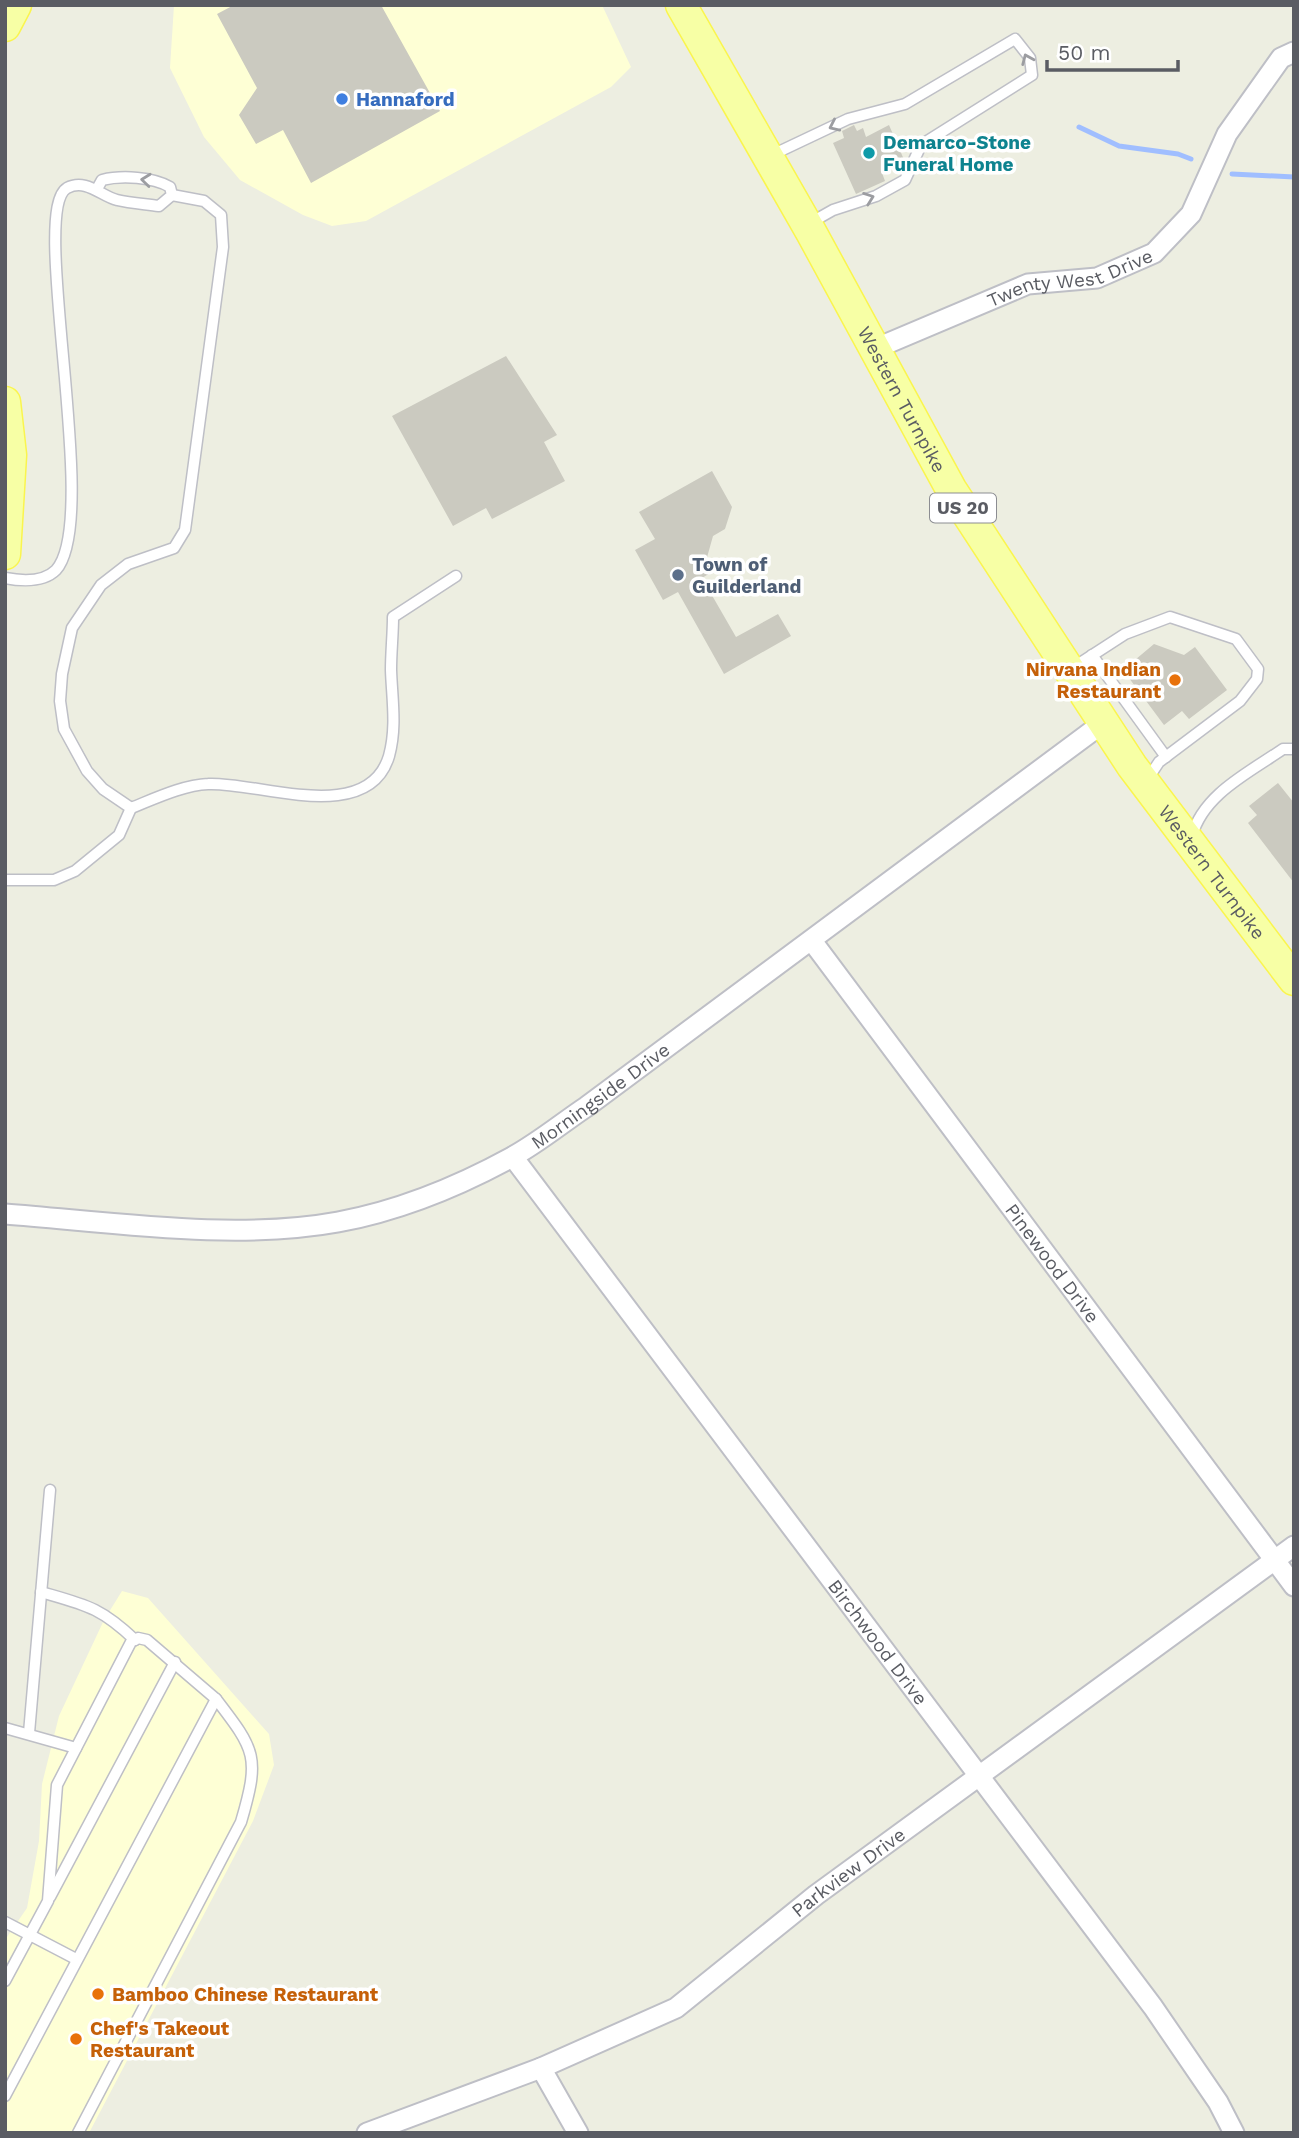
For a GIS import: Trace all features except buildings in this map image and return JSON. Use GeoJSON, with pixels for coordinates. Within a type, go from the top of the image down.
{"type":"FeatureCollection","features":[{"type":"Feature","properties":{"kind":"main road"},"geometry":{"type":"LineString","coordinates":[[5,26],[16,5]]}},
{"type":"Feature","properties":{"kind":"main road","name":"Western Turnpike"},"geometry":{"type":"LineString","coordinates":[[681,5],[807,225],[872,350],[951,489],[1083,663],[1103,723],[1294,980]]}},
{"type":"Feature","properties":{"kind":"main road"},"geometry":{"type":"LineString","coordinates":[[5,402],[5,554]]}},
{"type":"Feature","properties":{"kind":"street","name":"Twenty West Drive"},"geometry":{"type":"LineString","coordinates":[[872,350],[1028,284],[1097,278],[1154,253],[1191,214],[1227,134],[1281,58],[1294,52]]}},
{"type":"Feature","properties":{"kind":"street","name":"Morningside Drive"},"geometry":{"type":"LineString","coordinates":[[5,1214],[176,1227],[299,1227],[351,1219],[424,1196],[513,1157],[586,1107],[812,941],[1103,723]]}},
{"type":"Feature","properties":{"kind":"street","name":"Pinewood Drive"},"geometry":{"type":"LineString","coordinates":[[812,941],[1294,1586]]}},
{"type":"Feature","properties":{"kind":"street","name":"Birchwood Drive"},"geometry":{"type":"LineString","coordinates":[[513,1157],[981,1774],[1153,2007],[1218,2102],[1234,2133]]}},
{"type":"Feature","properties":{"kind":"street","name":"Parkview Drive"},"geometry":{"type":"LineString","coordinates":[[367,2133],[541,2068],[676,2008],[816,1895],[1294,1546]]}},
{"type":"Feature","properties":{"kind":"street"},"geometry":{"type":"LineString","coordinates":[[541,2068],[578,2133]]}},
{"type":"Feature","properties":{"kind":"lane"},"geometry":{"type":"LineString","coordinates":[[768,157],[848,119],[905,104],[1015,38],[1030,58],[1032,75],[921,145],[905,180],[876,195],[833,210],[807,225]]}},
{"type":"Feature","properties":{"kind":"lane"},"geometry":{"type":"LineString","coordinates":[[97,189],[102,180],[113,177],[161,182],[170,187],[172,195]]}},
{"type":"Feature","properties":{"kind":"lane"},"geometry":{"type":"LineString","coordinates":[[5,578],[19,580],[45,577],[54,571],[70,542],[69,440],[55,215],[65,190],[74,186],[97,189],[114,200],[159,206],[172,195]]}},
{"type":"Feature","properties":{"kind":"lane"},"geometry":{"type":"LineString","coordinates":[[131,808],[103,789],[87,771],[64,729],[60,701],[72,628],[86,603],[101,585],[128,565],[174,548],[185,530],[223,247],[221,215],[204,201],[172,195]]}},
{"type":"Feature","properties":{"kind":"lane"},"geometry":{"type":"LineString","coordinates":[[5,880],[54,880],[75,871],[119,835],[131,808],[208,784],[307,796],[338,796],[355,792],[367,784],[383,768],[388,756],[395,710],[391,672],[393,617],[456,576]]}},
{"type":"Feature","properties":{"kind":"lane"},"geometry":{"type":"LineString","coordinates":[[1145,783],[1159,762],[1166,757],[1240,701],[1257,679],[1258,669],[1236,639],[1170,617],[1125,634],[1083,663],[1166,757]]}},
{"type":"Feature","properties":{"kind":"lane"},"geometry":{"type":"LineString","coordinates":[[1191,844],[1200,815],[1213,799],[1283,749],[1294,749]]}},
{"type":"Feature","properties":{"kind":"lane"},"geometry":{"type":"LineString","coordinates":[[29,1734],[50,1490]]}},
{"type":"Feature","properties":{"kind":"lane"},"geometry":{"type":"LineString","coordinates":[[41,1592],[89,1605],[109,1616],[135,1640]]}},
{"type":"Feature","properties":{"kind":"lane"},"geometry":{"type":"LineString","coordinates":[[48,1901],[55,1793],[76,1748],[135,1640],[146,1640],[216,1699],[247,1738],[253,1754],[251,1785],[241,1822],[78,2133]]}},
{"type":"Feature","properties":{"kind":"lane"},"geometry":{"type":"LineString","coordinates":[[5,1981],[175,1662]]}},
{"type":"Feature","properties":{"kind":"lane"},"geometry":{"type":"LineString","coordinates":[[5,2096],[216,1699]]}},
{"type":"Feature","properties":{"kind":"lane"},"geometry":{"type":"LineString","coordinates":[[5,1728],[76,1748]]}},
{"type":"Feature","properties":{"kind":"lane"},"geometry":{"type":"LineString","coordinates":[[5,1922],[76,1959]]}},
{"type":"Feature","properties":{"kind":"shaded area"},"geometry":{"type":"Polygon","coordinates":[[[174,5],[602,5],[631,67],[611,87],[366,221],[332,226],[303,215],[240,180],[204,137],[170,68],[174,5]]]}},
{"type":"Feature","properties":{"kind":"shaded area"},"geometry":{"type":"Polygon","coordinates":[[[122,1591],[148,1598],[269,1734],[274,1765],[253,1821],[89,2133],[5,2133],[5,1940],[27,1908],[39,1841],[42,1784],[59,1716],[104,1620],[122,1591]]]}},
{"type":"Feature","properties":{"kind":"waterway"},"geometry":{"type":"LineString","coordinates":[[1079,127],[1119,146],[1178,154],[1191,159]]}},
{"type":"Feature","properties":{"kind":"waterway"},"geometry":{"type":"LineString","coordinates":[[1232,174],[1294,177]]}},
{"type":"Feature","properties":{"kind":"place","name":"Hannaford"},"geometry":{"type":"Point","coordinates":[342,99]}},
{"type":"Feature","properties":{"kind":"place","name":"Demarco-Stone Funeral Home"},"geometry":{"type":"Point","coordinates":[869,153]}},
{"type":"Feature","properties":{"kind":"place","name":"Town of Guilderland"},"geometry":{"type":"Point","coordinates":[678,575]}},
{"type":"Feature","properties":{"kind":"place","name":"Nirvana Indian Restaurant"},"geometry":{"type":"Point","coordinates":[1175,680]}},
{"type":"Feature","properties":{"kind":"place","name":"Bamboo Chinese Restaurant"},"geometry":{"type":"Point","coordinates":[98,1994]}},
{"type":"Feature","properties":{"kind":"place","name":"Chef's Takeout Restaurant"},"geometry":{"type":"Point","coordinates":[76,2039]}}]}
